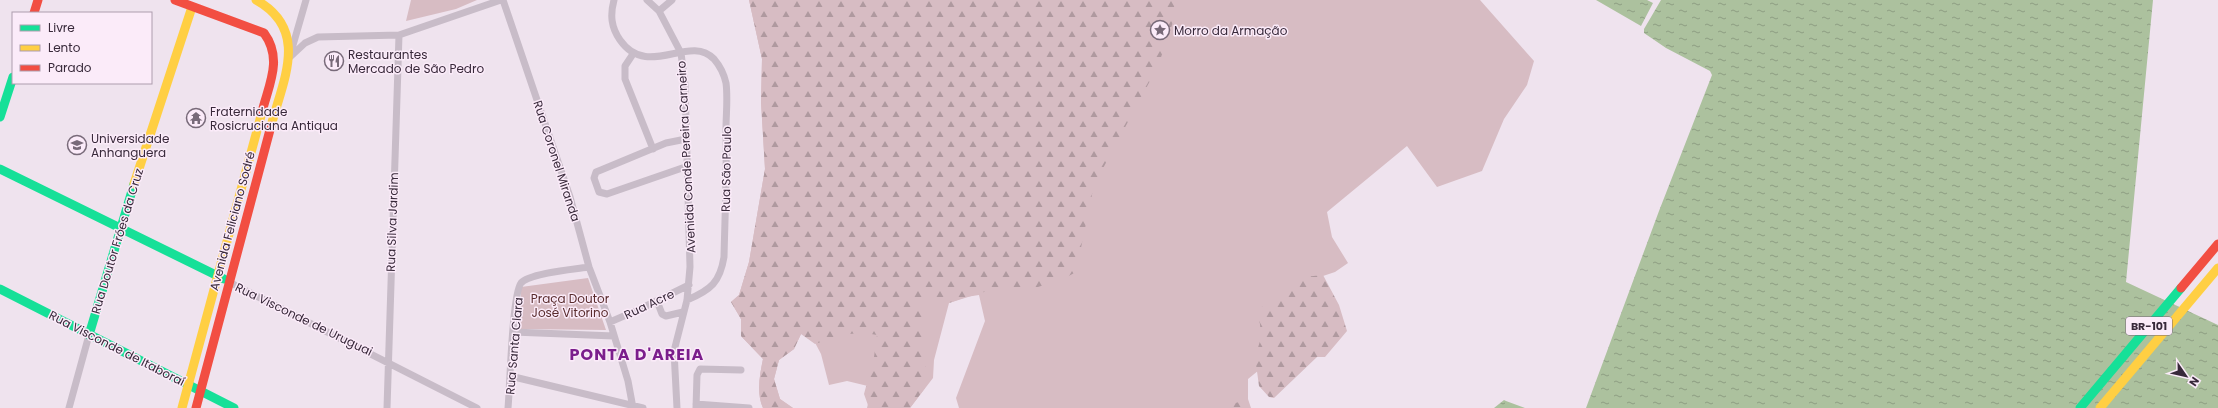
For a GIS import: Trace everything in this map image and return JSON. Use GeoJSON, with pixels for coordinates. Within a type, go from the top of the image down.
{"type":"FeatureCollection","features":[{"type":"Feature","properties":{"kind":"main road"},"geometry":{"type":"LineString","coordinates":[[34,12],[38,0]]}},
{"type":"Feature","properties":{"kind":"main road"},"geometry":{"type":"LineString","coordinates":[[175,0],[192,7]]}},
{"type":"Feature","properties":{"kind":"main road"},"geometry":{"type":"LineString","coordinates":[[256,0],[271,8],[278,15],[287,33],[290,56]]}},
{"type":"Feature","properties":{"kind":"main road","name":"Avenida Feliciano Sodré"},"geometry":{"type":"LineString","coordinates":[[182,408],[275,63],[272,44],[268,36],[248,26],[192,7]]}},
{"type":"Feature","properties":{"kind":"main road","name":"Rua Doutor Fróes da Cruz"},"geometry":{"type":"LineString","coordinates":[[89,335],[119,229],[192,7]]}},
{"type":"Feature","properties":{"kind":"main road","name":"Avenida Feliciano Sodré"},"geometry":{"type":"LineString","coordinates":[[196,408],[290,56]]}},
{"type":"Feature","properties":{"kind":"main road"},"geometry":{"type":"LineString","coordinates":[[0,117],[12,80]]}},
{"type":"Feature","properties":{"kind":"main road","name":"Rua Visconde de Uruguai"},"geometry":{"type":"LineString","coordinates":[[0,169],[229,282]]}},
{"type":"Feature","properties":{"kind":"main road","name":"BR-101"},"geometry":{"type":"LineString","coordinates":[[2080,408],[2218,244]]}},
{"type":"Feature","properties":{"kind":"main road","name":"BR-101"},"geometry":{"type":"LineString","coordinates":[[2100,408],[2218,268]]}},
{"type":"Feature","properties":{"kind":"main road","name":"Rua Visconde de Itaboraí"},"geometry":{"type":"LineString","coordinates":[[0,289],[234,408]]}},
{"type":"Feature","properties":{"kind":"street"},"geometry":{"type":"LineString","coordinates":[[290,56],[306,0]]}},
{"type":"Feature","properties":{"kind":"street"},"geometry":{"type":"LineString","coordinates":[[290,56],[306,43],[318,37],[399,35],[502,0]]}},
{"type":"Feature","properties":{"kind":"street","name":"Rua Coronel Miranda"},"geometry":{"type":"LineString","coordinates":[[502,0],[570,196],[589,267],[610,322],[633,407]]}},
{"type":"Feature","properties":{"kind":"street"},"geometry":{"type":"LineString","coordinates":[[614,0],[611,10],[611,22],[617,36],[633,54],[625,66],[625,79],[653,149]]}},
{"type":"Feature","properties":{"kind":"street","name":"Avenida Conde Pereira Carneiro"},"geometry":{"type":"LineString","coordinates":[[647,0],[659,11],[681,53],[685,84],[691,255],[687,300],[683,312],[674,358],[677,408]]}},
{"type":"Feature","properties":{"kind":"street"},"geometry":{"type":"LineString","coordinates":[[659,11],[672,0]]}},
{"type":"Feature","properties":{"kind":"street","name":"Rua Silva Jardim"},"geometry":{"type":"LineString","coordinates":[[387,408],[399,35]]}},
{"type":"Feature","properties":{"kind":"street","name":"Rua São Paulo"},"geometry":{"type":"LineString","coordinates":[[633,54],[642,57],[654,57],[699,51],[708,54],[721,69],[726,91],[727,159],[724,256],[722,272],[715,283],[707,290],[687,300]]}},
{"type":"Feature","properties":{"kind":"street"},"geometry":{"type":"LineString","coordinates":[[686,139],[653,149],[596,172],[594,178],[599,192],[606,194],[688,166]]}},
{"type":"Feature","properties":{"kind":"street","name":"Rua Santa Clara"},"geometry":{"type":"LineString","coordinates":[[508,408],[517,298],[521,283],[528,278],[540,275],[589,267]]}},
{"type":"Feature","properties":{"kind":"street","name":"Rua Visconde de Uruguai"},"geometry":{"type":"LineString","coordinates":[[229,282],[388,361],[477,408]]}},
{"type":"Feature","properties":{"kind":"street","name":"Rua Acre"},"geometry":{"type":"LineString","coordinates":[[610,322],[689,285]]}},
{"type":"Feature","properties":{"kind":"street"},"geometry":{"type":"LineString","coordinates":[[657,301],[662,314],[666,316],[683,312]]}},
{"type":"Feature","properties":{"kind":"street"},"geometry":{"type":"LineString","coordinates":[[514,332],[614,336]]}},
{"type":"Feature","properties":{"kind":"street","name":"Rua Doutor Fróes da Cruz"},"geometry":{"type":"LineString","coordinates":[[69,408],[89,335]]}},
{"type":"Feature","properties":{"kind":"street"},"geometry":{"type":"LineString","coordinates":[[741,370],[700,369],[697,374],[696,406],[749,408]]}},
{"type":"Feature","properties":{"kind":"street"},"geometry":{"type":"LineString","coordinates":[[510,376],[633,407],[643,408]]}},
{"type":"Feature","properties":{"kind":"green space"},"geometry":{"type":"Polygon","coordinates":[[[411,0],[477,0],[456,9],[406,21],[411,0]]]}},
{"type":"Feature","properties":{"kind":"green space"},"geometry":{"type":"Polygon","coordinates":[[[749,0],[1480,0],[1534,61],[1527,85],[1504,119],[1482,171],[1437,187],[1407,146],[1327,212],[1332,237],[1348,263],[1335,272],[1323,276],[1274,358],[1248,379],[1248,408],[959,408],[956,398],[985,321],[979,295],[966,297],[949,303],[934,360],[933,378],[910,408],[867,408],[872,387],[847,381],[829,385],[821,354],[811,335],[801,334],[794,349],[779,360],[774,379],[780,399],[793,408],[763,408],[759,390],[763,359],[741,336],[741,319],[731,302],[739,295],[749,262],[765,169],[761,102],[762,59],[749,0]]]}},
{"type":"Feature","properties":{"kind":"green space"},"geometry":{"type":"Polygon","coordinates":[[[749,0],[1175,0],[1173,22],[1158,66],[1094,185],[1076,272],[1065,278],[1035,288],[984,292],[949,303],[924,299],[921,331],[926,357],[925,388],[910,408],[869,408],[864,394],[874,357],[877,335],[861,333],[838,336],[815,344],[801,334],[794,349],[779,360],[774,379],[780,399],[793,408],[763,408],[759,390],[763,359],[741,336],[741,319],[731,302],[739,295],[749,262],[765,169],[761,102],[762,59],[749,0]]]}},
{"type":"Feature","properties":{"kind":"green space"},"geometry":{"type":"Polygon","coordinates":[[[1323,275],[1339,305],[1347,331],[1325,357],[1317,357],[1274,398],[1269,397],[1259,386],[1255,357],[1261,338],[1260,324],[1256,310],[1290,292],[1304,277],[1323,275]]]}},
{"type":"Feature","properties":{"kind":"green space","name":"Praça Doutor José Vitorino"},"geometry":{"type":"Polygon","coordinates":[[[588,278],[606,330],[520,329],[521,287],[588,278]]]}},
{"type":"Feature","properties":{"kind":"green space"},"geometry":{"type":"Polygon","coordinates":[[[1248,399],[1251,408],[1221,408],[1223,407],[1248,399]]]}},
{"type":"Feature","properties":{"kind":"water"},"geometry":{"type":"Polygon","coordinates":[[[1596,0],[1647,0],[1653,3],[1641,26],[1596,0]]]}},
{"type":"Feature","properties":{"kind":"water"},"geometry":{"type":"Polygon","coordinates":[[[1661,0],[2153,0],[2126,282],[2218,325],[2218,408],[1586,408],[1659,211],[1712,75],[1710,71],[1666,48],[1644,33],[1644,29],[1661,0]]]}},
{"type":"Feature","properties":{"kind":"water"},"geometry":{"type":"Polygon","coordinates":[[[1504,400],[1506,401],[1525,408],[1494,408],[1504,400]]]}},
{"type":"Feature","properties":{"kind":"traffic: fast"},"geometry":{"type":"LineString","coordinates":[[0,117],[12,80]]}},
{"type":"Feature","properties":{"kind":"traffic: fast"},"geometry":{"type":"LineString","coordinates":[[0,169],[224,279]]}},
{"type":"Feature","properties":{"kind":"traffic: fast"},"geometry":{"type":"LineString","coordinates":[[89,335],[134,184]]}},
{"type":"Feature","properties":{"kind":"traffic: fast"},"geometry":{"type":"LineString","coordinates":[[2080,408],[2181,288]]}},
{"type":"Feature","properties":{"kind":"traffic: fast"},"geometry":{"type":"LineString","coordinates":[[0,289],[234,408]]}},
{"type":"Feature","properties":{"kind":"traffic: slow"},"geometry":{"type":"LineString","coordinates":[[256,0],[273,12],[283,26],[288,41],[286,74],[271,126]]}},
{"type":"Feature","properties":{"kind":"traffic: slow"},"geometry":{"type":"LineString","coordinates":[[134,184],[192,7]]}},
{"type":"Feature","properties":{"kind":"traffic: slow"},"geometry":{"type":"LineString","coordinates":[[182,408],[262,112]]}},
{"type":"Feature","properties":{"kind":"traffic: slow"},"geometry":{"type":"LineString","coordinates":[[2100,408],[2218,268]]}},
{"type":"Feature","properties":{"kind":"traffic: jam"},"geometry":{"type":"LineString","coordinates":[[34,12],[38,0]]}},
{"type":"Feature","properties":{"kind":"traffic: jam"},"geometry":{"type":"LineString","coordinates":[[175,0],[264,33],[270,43],[274,62],[271,82],[262,112]]}},
{"type":"Feature","properties":{"kind":"traffic: jam"},"geometry":{"type":"LineString","coordinates":[[196,408],[271,126]]}},
{"type":"Feature","properties":{"kind":"traffic: jam"},"geometry":{"type":"LineString","coordinates":[[2181,288],[2218,244]]}},
{"type":"Feature","properties":{"kind":"place","name":"Morro da Armação"},"geometry":{"type":"Point","coordinates":[1160,30]}},
{"type":"Feature","properties":{"kind":"place","name":"Restaurantes Mercado de São Pedro"},"geometry":{"type":"Point","coordinates":[334,61]}},
{"type":"Feature","properties":{"kind":"place","name":"Fraternidade Rosicruciana Antiqua"},"geometry":{"type":"Point","coordinates":[196,118]}},
{"type":"Feature","properties":{"kind":"place","name":"Universidade Anhanguera"},"geometry":{"type":"Point","coordinates":[77,145]}},
{"type":"Feature","properties":{"kind":"district","name":"PONTA D'AREIA"},"geometry":{"type":"Point","coordinates":[637,354]}}]}
